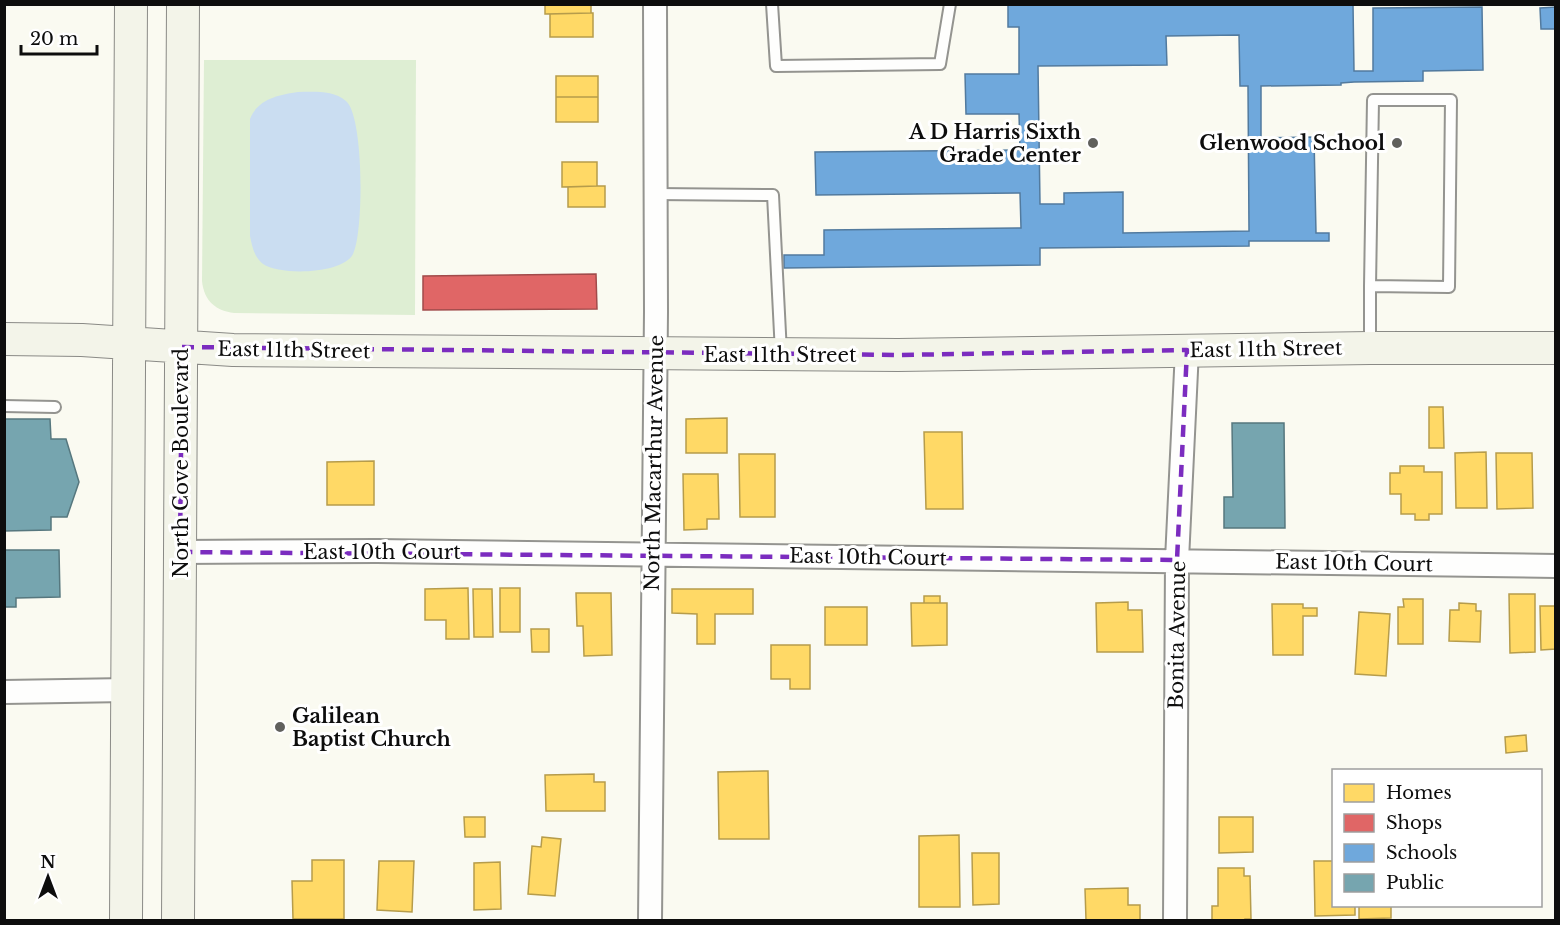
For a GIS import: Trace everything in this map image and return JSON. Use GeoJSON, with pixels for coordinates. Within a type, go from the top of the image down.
{"type":"FeatureCollection","features":[{"type":"Feature","properties":{"kind":"main road"},"geometry":{"type":"LineString","coordinates":[[126,921],[131,4]]}},
{"type":"Feature","properties":{"kind":"main road","name":"North Cove Boulevard"},"geometry":{"type":"LineString","coordinates":[[178,921],[183,4]]}},
{"type":"Feature","properties":{"kind":"main road","name":"East 11th Street"},"geometry":{"type":"LineString","coordinates":[[4,339],[130,343],[233,350],[781,355],[984,355],[1187,350],[1556,348]]}},
{"type":"Feature","properties":{"kind":"street","name":"North Macarthur Avenue"},"geometry":{"type":"LineString","coordinates":[[650,921],[656,4]]}},
{"type":"Feature","properties":{"kind":"street","name":"Bonita Avenue"},"geometry":{"type":"LineString","coordinates":[[1175,921],[1177,560],[1187,350]]}},
{"type":"Feature","properties":{"kind":"street","name":"East 10th Court"},"geometry":{"type":"LineString","coordinates":[[180,552],[377,551],[1556,566]]}},
{"type":"Feature","properties":{"kind":"street"},"geometry":{"type":"LineString","coordinates":[[4,692],[127,690]]}},
{"type":"Feature","properties":{"kind":"lane"},"geometry":{"type":"LineString","coordinates":[[772,4],[776,66],[940,64],[950,4]]}},
{"type":"Feature","properties":{"kind":"lane"},"geometry":{"type":"LineString","coordinates":[[1370,286],[1449,287],[1451,100],[1372,100],[1370,286],[1370,348]]}},
{"type":"Feature","properties":{"kind":"lane"},"geometry":{"type":"LineString","coordinates":[[656,194],[773,195],[781,355]]}},
{"type":"Feature","properties":{"kind":"lane"},"geometry":{"type":"LineString","coordinates":[[4,406],[55,407]]}},
{"type":"Feature","properties":{"kind":"highlighted area"},"geometry":{"type":"Polygon","coordinates":[[[182,347],[898,355],[1187,350],[1177,560],[180,552],[182,347]]]}},
{"type":"Feature","properties":{"kind":"green space"},"geometry":{"type":"Polygon","coordinates":[[[204,60],[416,60],[415,315],[234,313],[212,304],[205,294],[202,281],[204,60]]]}},
{"type":"Feature","properties":{"kind":"water"},"geometry":{"type":"Polygon","coordinates":[[[298,92],[329,93],[346,101],[352,111],[359,150],[359,223],[353,254],[347,261],[337,266],[311,271],[283,270],[263,264],[255,255],[250,236],[250,119],[263,102],[298,92]]]}},
{"type":"Feature","properties":{"kind":"building: Homes"},"geometry":{"type":"Polygon","coordinates":[[[545,4],[591,4],[591,13],[545,14],[545,4]]]}},
{"type":"Feature","properties":{"kind":"building: Homes"},"geometry":{"type":"Polygon","coordinates":[[[593,13],[593,37],[550,37],[550,14],[593,13]]]}},
{"type":"Feature","properties":{"kind":"building: Homes"},"geometry":{"type":"Polygon","coordinates":[[[556,76],[598,76],[598,97],[556,97],[556,76]]]}},
{"type":"Feature","properties":{"kind":"building: Homes"},"geometry":{"type":"Polygon","coordinates":[[[556,97],[598,97],[598,122],[556,122],[556,97]]]}},
{"type":"Feature","properties":{"kind":"building: Homes"},"geometry":{"type":"Polygon","coordinates":[[[562,162],[597,162],[597,186],[562,187],[562,162]]]}},
{"type":"Feature","properties":{"kind":"building: Homes"},"geometry":{"type":"Polygon","coordinates":[[[605,186],[605,207],[568,207],[568,187],[605,186]]]}},
{"type":"Feature","properties":{"kind":"building: Homes"},"geometry":{"type":"Polygon","coordinates":[[[1429,407],[1443,407],[1444,448],[1429,448],[1429,407]]]}},
{"type":"Feature","properties":{"kind":"building: Homes"},"geometry":{"type":"Polygon","coordinates":[[[727,418],[727,453],[686,453],[686,419],[727,418]]]}},
{"type":"Feature","properties":{"kind":"building: Homes"},"geometry":{"type":"Polygon","coordinates":[[[924,432],[962,432],[963,509],[926,509],[924,432]]]}},
{"type":"Feature","properties":{"kind":"building: Homes"},"geometry":{"type":"Polygon","coordinates":[[[1486,452],[1487,508],[1456,508],[1455,453],[1486,452]]]}},
{"type":"Feature","properties":{"kind":"building: Homes"},"geometry":{"type":"Polygon","coordinates":[[[1496,453],[1532,453],[1533,508],[1497,509],[1496,453]]]}},
{"type":"Feature","properties":{"kind":"building: Homes"},"geometry":{"type":"Polygon","coordinates":[[[739,454],[775,454],[775,517],[740,517],[739,454]]]}},
{"type":"Feature","properties":{"kind":"building: Homes"},"geometry":{"type":"Polygon","coordinates":[[[374,461],[374,505],[327,505],[327,462],[374,461]]]}},
{"type":"Feature","properties":{"kind":"building: Homes"},"geometry":{"type":"Polygon","coordinates":[[[1400,466],[1424,466],[1424,472],[1442,472],[1442,514],[1429,514],[1429,520],[1415,520],[1415,514],[1401,514],[1401,494],[1390,494],[1390,473],[1400,473],[1400,466]]]}},
{"type":"Feature","properties":{"kind":"building: Homes"},"geometry":{"type":"Polygon","coordinates":[[[683,474],[718,474],[719,519],[707,519],[707,529],[684,530],[683,474]]]}},
{"type":"Feature","properties":{"kind":"building: Homes"},"geometry":{"type":"Polygon","coordinates":[[[468,588],[469,639],[446,639],[446,620],[425,620],[425,589],[468,588]]]}},
{"type":"Feature","properties":{"kind":"building: Homes"},"geometry":{"type":"Polygon","coordinates":[[[500,588],[520,588],[520,632],[500,632],[500,588]]]}},
{"type":"Feature","properties":{"kind":"building: Homes"},"geometry":{"type":"Polygon","coordinates":[[[473,589],[492,589],[493,637],[474,637],[473,589]]]}},
{"type":"Feature","properties":{"kind":"building: Homes"},"geometry":{"type":"Polygon","coordinates":[[[672,589],[753,589],[753,614],[715,614],[715,644],[697,644],[697,614],[672,613],[672,589]]]}},
{"type":"Feature","properties":{"kind":"building: Homes"},"geometry":{"type":"Polygon","coordinates":[[[576,593],[611,593],[612,655],[584,656],[583,626],[577,626],[576,593]]]}},
{"type":"Feature","properties":{"kind":"building: Homes"},"geometry":{"type":"Polygon","coordinates":[[[1509,594],[1535,594],[1535,652],[1510,653],[1509,594]]]}},
{"type":"Feature","properties":{"kind":"building: Homes"},"geometry":{"type":"Polygon","coordinates":[[[924,596],[940,596],[940,603],[924,603],[924,596]]]}},
{"type":"Feature","properties":{"kind":"building: Homes"},"geometry":{"type":"Polygon","coordinates":[[[1403,599],[1423,599],[1423,644],[1398,644],[1398,607],[1404,607],[1403,599]]]}},
{"type":"Feature","properties":{"kind":"building: Homes"},"geometry":{"type":"Polygon","coordinates":[[[1128,602],[1128,610],[1142,610],[1143,652],[1097,652],[1096,603],[1128,602]]]}},
{"type":"Feature","properties":{"kind":"building: Homes"},"geometry":{"type":"Polygon","coordinates":[[[911,603],[947,603],[947,645],[912,646],[911,603]]]}},
{"type":"Feature","properties":{"kind":"building: Homes"},"geometry":{"type":"Polygon","coordinates":[[[1459,603],[1476,604],[1476,611],[1481,611],[1480,642],[1449,641],[1450,610],[1459,610],[1459,603]]]}},
{"type":"Feature","properties":{"kind":"building: Homes"},"geometry":{"type":"Polygon","coordinates":[[[1272,604],[1303,604],[1303,608],[1317,608],[1317,616],[1303,616],[1303,655],[1273,655],[1272,604]]]}},
{"type":"Feature","properties":{"kind":"building: Homes"},"geometry":{"type":"Polygon","coordinates":[[[1540,606],[1556,606],[1556,649],[1541,650],[1540,606]]]}},
{"type":"Feature","properties":{"kind":"building: Homes"},"geometry":{"type":"Polygon","coordinates":[[[825,607],[867,607],[867,645],[825,645],[825,607]]]}},
{"type":"Feature","properties":{"kind":"building: Homes"},"geometry":{"type":"Polygon","coordinates":[[[1359,612],[1390,614],[1386,676],[1355,674],[1359,612]]]}},
{"type":"Feature","properties":{"kind":"building: Homes"},"geometry":{"type":"Polygon","coordinates":[[[531,629],[549,629],[549,652],[532,652],[531,629]]]}},
{"type":"Feature","properties":{"kind":"building: Homes"},"geometry":{"type":"Polygon","coordinates":[[[771,645],[810,645],[810,689],[790,689],[790,679],[771,679],[771,645]]]}},
{"type":"Feature","properties":{"kind":"building: Homes"},"geometry":{"type":"Polygon","coordinates":[[[1526,735],[1527,751],[1506,753],[1505,737],[1526,735]]]}},
{"type":"Feature","properties":{"kind":"building: Homes"},"geometry":{"type":"Polygon","coordinates":[[[768,771],[769,839],[719,839],[718,772],[768,771]]]}},
{"type":"Feature","properties":{"kind":"building: Homes"},"geometry":{"type":"Polygon","coordinates":[[[594,774],[594,782],[605,782],[605,811],[546,811],[545,775],[594,774]]]}},
{"type":"Feature","properties":{"kind":"building: Homes"},"geometry":{"type":"Polygon","coordinates":[[[464,817],[485,817],[485,837],[465,837],[464,817]]]}},
{"type":"Feature","properties":{"kind":"building: Homes"},"geometry":{"type":"Polygon","coordinates":[[[1219,817],[1253,817],[1253,852],[1219,853],[1219,817]]]}},
{"type":"Feature","properties":{"kind":"building: Homes"},"geometry":{"type":"Polygon","coordinates":[[[959,835],[960,907],[919,907],[919,836],[959,835]]]}},
{"type":"Feature","properties":{"kind":"building: Homes"},"geometry":{"type":"Polygon","coordinates":[[[542,837],[561,839],[555,896],[528,894],[532,846],[541,847],[542,837]]]}},
{"type":"Feature","properties":{"kind":"building: Homes"},"geometry":{"type":"Polygon","coordinates":[[[972,853],[999,853],[999,904],[973,905],[972,853]]]}},
{"type":"Feature","properties":{"kind":"building: Homes"},"geometry":{"type":"Polygon","coordinates":[[[312,860],[344,860],[344,919],[293,919],[292,881],[312,881],[312,860]]]}},
{"type":"Feature","properties":{"kind":"building: Homes"},"geometry":{"type":"Polygon","coordinates":[[[379,861],[414,861],[412,912],[377,910],[379,861]]]}},
{"type":"Feature","properties":{"kind":"building: Homes"},"geometry":{"type":"Polygon","coordinates":[[[1314,861],[1332,861],[1332,907],[1355,907],[1355,915],[1315,916],[1314,861]]]}},
{"type":"Feature","properties":{"kind":"building: Homes"},"geometry":{"type":"Polygon","coordinates":[[[500,862],[501,909],[474,910],[474,863],[500,862]]]}},
{"type":"Feature","properties":{"kind":"building: Homes"},"geometry":{"type":"Polygon","coordinates":[[[1218,868],[1244,868],[1244,876],[1250,876],[1251,919],[1212,920],[1212,906],[1218,906],[1218,868]]]}},
{"type":"Feature","properties":{"kind":"building: Homes"},"geometry":{"type":"Polygon","coordinates":[[[1128,888],[1128,905],[1140,905],[1140,920],[1086,920],[1085,889],[1128,888]]]}},
{"type":"Feature","properties":{"kind":"building: Homes"},"geometry":{"type":"Polygon","coordinates":[[[1359,907],[1391,907],[1391,918],[1359,919],[1359,907]]]}},
{"type":"Feature","properties":{"kind":"building: Shops"},"geometry":{"type":"Polygon","coordinates":[[[596,274],[597,309],[423,310],[423,276],[596,274]]]}},
{"type":"Feature","properties":{"kind":"building: Schools"},"geometry":{"type":"Polygon","coordinates":[[[1008,4],[1353,4],[1354,71],[1373,71],[1373,8],[1482,7],[1483,70],[1423,71],[1423,81],[1261,86],[1261,138],[1314,137],[1316,233],[1329,233],[1329,241],[1249,241],[1249,246],[1040,248],[1040,265],[784,268],[784,255],[824,255],[824,230],[1021,228],[1020,193],[816,195],[815,152],[1020,150],[1019,114],[966,114],[965,74],[1019,74],[1019,27],[1008,27],[1008,4]],[[1239,35],[1166,36],[1167,65],[1038,66],[1040,204],[1064,204],[1064,193],[1123,192],[1123,233],[1249,231],[1248,86],[1240,86],[1239,35]]]}},
{"type":"Feature","properties":{"kind":"building: Schools"},"geometry":{"type":"Polygon","coordinates":[[[1556,7],[1556,29],[1541,29],[1540,8],[1556,7]]]}},
{"type":"Feature","properties":{"kind":"building: Public"},"geometry":{"type":"Polygon","coordinates":[[[4,419],[50,419],[51,439],[66,439],[79,482],[67,517],[51,517],[51,530],[4,531],[4,419]]]}},
{"type":"Feature","properties":{"kind":"building: Public"},"geometry":{"type":"Polygon","coordinates":[[[1232,423],[1284,423],[1285,528],[1224,528],[1224,497],[1233,497],[1232,423]]]}},
{"type":"Feature","properties":{"kind":"building: Public"},"geometry":{"type":"Polygon","coordinates":[[[4,550],[59,550],[60,597],[16,598],[16,607],[4,607],[4,550]]]}},
{"type":"Feature","properties":{"kind":"place","name":"A D Harris Sixth Grade Center"},"geometry":{"type":"Point","coordinates":[1093,143]}},
{"type":"Feature","properties":{"kind":"place","name":"Glenwood School"},"geometry":{"type":"Point","coordinates":[1397,143]}},
{"type":"Feature","properties":{"kind":"place","name":"Galilean Baptist Church"},"geometry":{"type":"Point","coordinates":[280,727]}}]}
